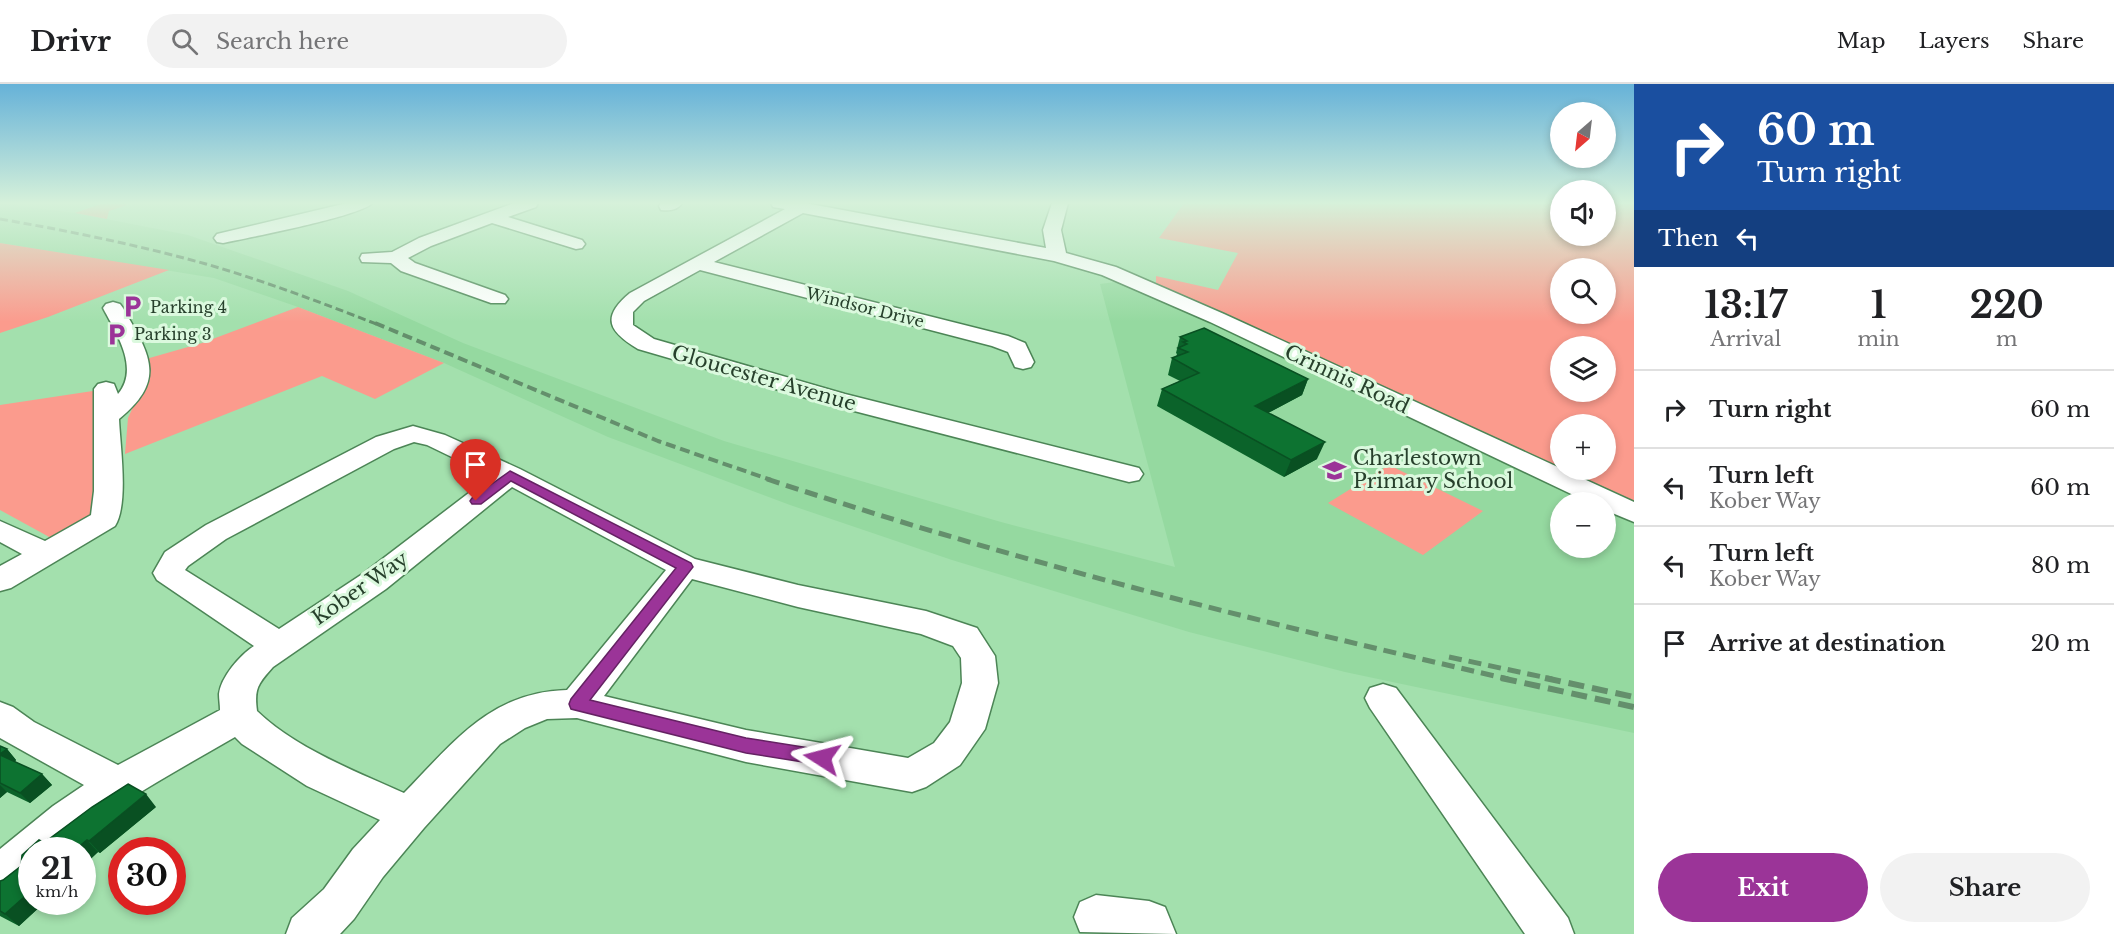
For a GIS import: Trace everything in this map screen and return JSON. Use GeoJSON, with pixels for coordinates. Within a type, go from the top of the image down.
{"type":"FeatureCollection","features":[{"type":"Feature","properties":{"kind":"street"},"geometry":{"type":"LineString","coordinates":[[369,258],[399,256],[409,248],[424,243]]}},
{"type":"Feature","properties":{"kind":"street"},"geometry":{"type":"LineString","coordinates":[[572,243],[576,244]]}},
{"type":"Feature","properties":{"kind":"street","name":"Gloucester Avenue"},"geometry":{"type":"LineString","coordinates":[[731,243],[630,303],[620,316],[621,325],[629,335],[646,344],[836,399],[1129,474]]}},
{"type":"Feature","properties":{"kind":"street","name":"Crinnis Road"},"geometry":{"type":"LineString","coordinates":[[982,243],[1057,256],[1109,271],[1146,286],[1634,513]]}},
{"type":"Feature","properties":{"kind":"street"},"geometry":{"type":"LineString","coordinates":[[1054,243],[1057,256]]}},
{"type":"Feature","properties":{"kind":"street"},"geometry":{"type":"LineString","coordinates":[[399,256],[399,261],[408,267],[498,299]]}},
{"type":"Feature","properties":{"kind":"street","name":"Windsor Drive"},"geometry":{"type":"LineString","coordinates":[[698,264],[1000,341],[1017,348],[1023,362]]}},
{"type":"Feature","properties":{"kind":"street"},"geometry":{"type":"LineString","coordinates":[[107,416],[120,407],[132,394],[138,375],[139,356],[113,308]]}},
{"type":"Feature","properties":{"kind":"street"},"geometry":{"type":"LineString","coordinates":[[0,580],[105,519],[108,491],[106,388]]}},
{"type":"Feature","properties":{"kind":"street"},"geometry":{"type":"LineString","coordinates":[[278,645],[168,573],[176,559],[216,532],[374,448],[413,434],[436,440],[510,475],[686,567],[798,596],[926,623],[965,638],[978,656],[980,683],[966,729],[947,754],[912,774],[746,746],[577,704],[544,705],[512,718],[488,733],[410,815],[368,863],[316,932]]}},
{"type":"Feature","properties":{"kind":"street","name":"Kober Way"},"geometry":{"type":"LineString","coordinates":[[239,717],[237,693],[245,676],[261,658],[375,581],[510,475]]}},
{"type":"Feature","properties":{"kind":"street"},"geometry":{"type":"LineString","coordinates":[[0,530],[45,554]]}},
{"type":"Feature","properties":{"kind":"street"},"geometry":{"type":"LineString","coordinates":[[577,704],[686,567]]}},
{"type":"Feature","properties":{"kind":"street"},"geometry":{"type":"LineString","coordinates":[[1383,698],[1552,934]]}},
{"type":"Feature","properties":{"kind":"street"},"geometry":{"type":"LineString","coordinates":[[0,717],[21,733],[118,784]]}},
{"type":"Feature","properties":{"kind":"street"},"geometry":{"type":"LineString","coordinates":[[0,876],[67,819],[118,784],[239,717],[255,733],[321,774],[410,815]]}},
{"type":"Feature","properties":{"kind":"street"},"geometry":{"type":"LineString","coordinates":[[1096,917],[1149,923],[1154,934]]}},
{"type":"Feature","properties":{"kind":"shaded area"},"geometry":{"type":"Polygon","coordinates":[[[0,243],[210,243],[348,291],[463,343],[724,441],[1001,522],[1175,567],[1100,284],[1115,282],[1143,291],[1568,492],[1550,492],[1550,558],[1616,558],[1616,515],[1634,524],[1634,733],[1345,672],[1189,632],[952,560],[790,505],[608,437],[444,363],[298,307],[214,278],[0,243]]]}},
{"type":"Feature","properties":{"kind":"shaded area"},"geometry":{"type":"Polygon","coordinates":[[[0,243],[169,270],[0,333],[0,243]]]}},
{"type":"Feature","properties":{"kind":"shaded area"},"geometry":{"type":"Polygon","coordinates":[[[1184,243],[1550,243],[1550,246],[1616,246],[1616,243],[1634,243],[1634,502],[1586,480],[1616,480],[1616,414],[1550,414],[1550,463],[1156,284],[1156,276],[1218,290],[1238,253],[1184,243]]]}},
{"type":"Feature","properties":{"kind":"shaded area"},"geometry":{"type":"Polygon","coordinates":[[[298,307],[444,363],[375,399],[322,376],[125,454],[128,418],[139,394],[146,359],[202,343],[298,307]]]}},
{"type":"Feature","properties":{"kind":"shaded area"},"geometry":{"type":"Polygon","coordinates":[[[106,389],[105,519],[62,544],[0,510],[0,405],[106,389]]]}},
{"type":"Feature","properties":{"kind":"shaded area"},"geometry":{"type":"Polygon","coordinates":[[[1389,465],[1483,511],[1423,555],[1328,503],[1389,465]]]}},
{"type":"Feature","properties":{"kind":"building"},"geometry":{"type":"Polygon","coordinates":[[[1204,328],[1308,379],[1255,406],[1325,442],[1291,460],[1162,389],[1199,373],[1172,358],[1188,352],[1178,348],[1187,344],[1183,342],[1187,341],[1180,337],[1204,328]]]}},
{"type":"Feature","properties":{"kind":"building"},"geometry":{"type":"Polygon","coordinates":[[[0,746],[7,749],[0,754],[0,746]]]}},
{"type":"Feature","properties":{"kind":"building"},"geometry":{"type":"Polygon","coordinates":[[[0,755],[42,774],[20,793],[0,783],[0,755]]]}},
{"type":"Feature","properties":{"kind":"building"},"geometry":{"type":"Polygon","coordinates":[[[128,784],[146,794],[94,837],[52,837],[128,784]]]}},
{"type":"Feature","properties":{"kind":"building"},"geometry":{"type":"Polygon","coordinates":[[[18,868],[18,902],[5,914],[0,911],[0,881],[18,868]]]}},
{"type":"Feature","properties":{"kind":"railway"},"geometry":{"type":"LineString","coordinates":[[119,243],[206,264],[272,285],[379,325]]}},
{"type":"Feature","properties":{"kind":"railway"},"geometry":{"type":"LineString","coordinates":[[375,323],[658,441],[771,480]]}},
{"type":"Feature","properties":{"kind":"railway"},"geometry":{"type":"LineString","coordinates":[[767,479],[858,509],[1042,563],[1228,612],[1508,679]]}},
{"type":"Feature","properties":{"kind":"railway"},"geometry":{"type":"LineString","coordinates":[[1449,657],[1552,679]]}},
{"type":"Feature","properties":{"kind":"railway"},"geometry":{"type":"LineString","coordinates":[[1501,678],[1634,707]]}},
{"type":"Feature","properties":{"kind":"railway"},"geometry":{"type":"LineString","coordinates":[[1545,678],[1634,697]]}},
{"type":"Feature","properties":{"kind":"place","name":"Parking 4"},"geometry":{"type":"Point","coordinates":[132,307]}},
{"type":"Feature","properties":{"kind":"place","name":"Parking 3"},"geometry":{"type":"Point","coordinates":[116,334]}},
{"type":"Feature","properties":{"kind":"place","name":"Charlestown Primary School"},"geometry":{"type":"Point","coordinates":[1335,470]}},
{"type":"Feature","properties":{"kind":"route"},"geometry":{"type":"LineString","coordinates":[[476,501],[510,475],[686,567],[577,704],[746,746],[822,758]]}}]}
